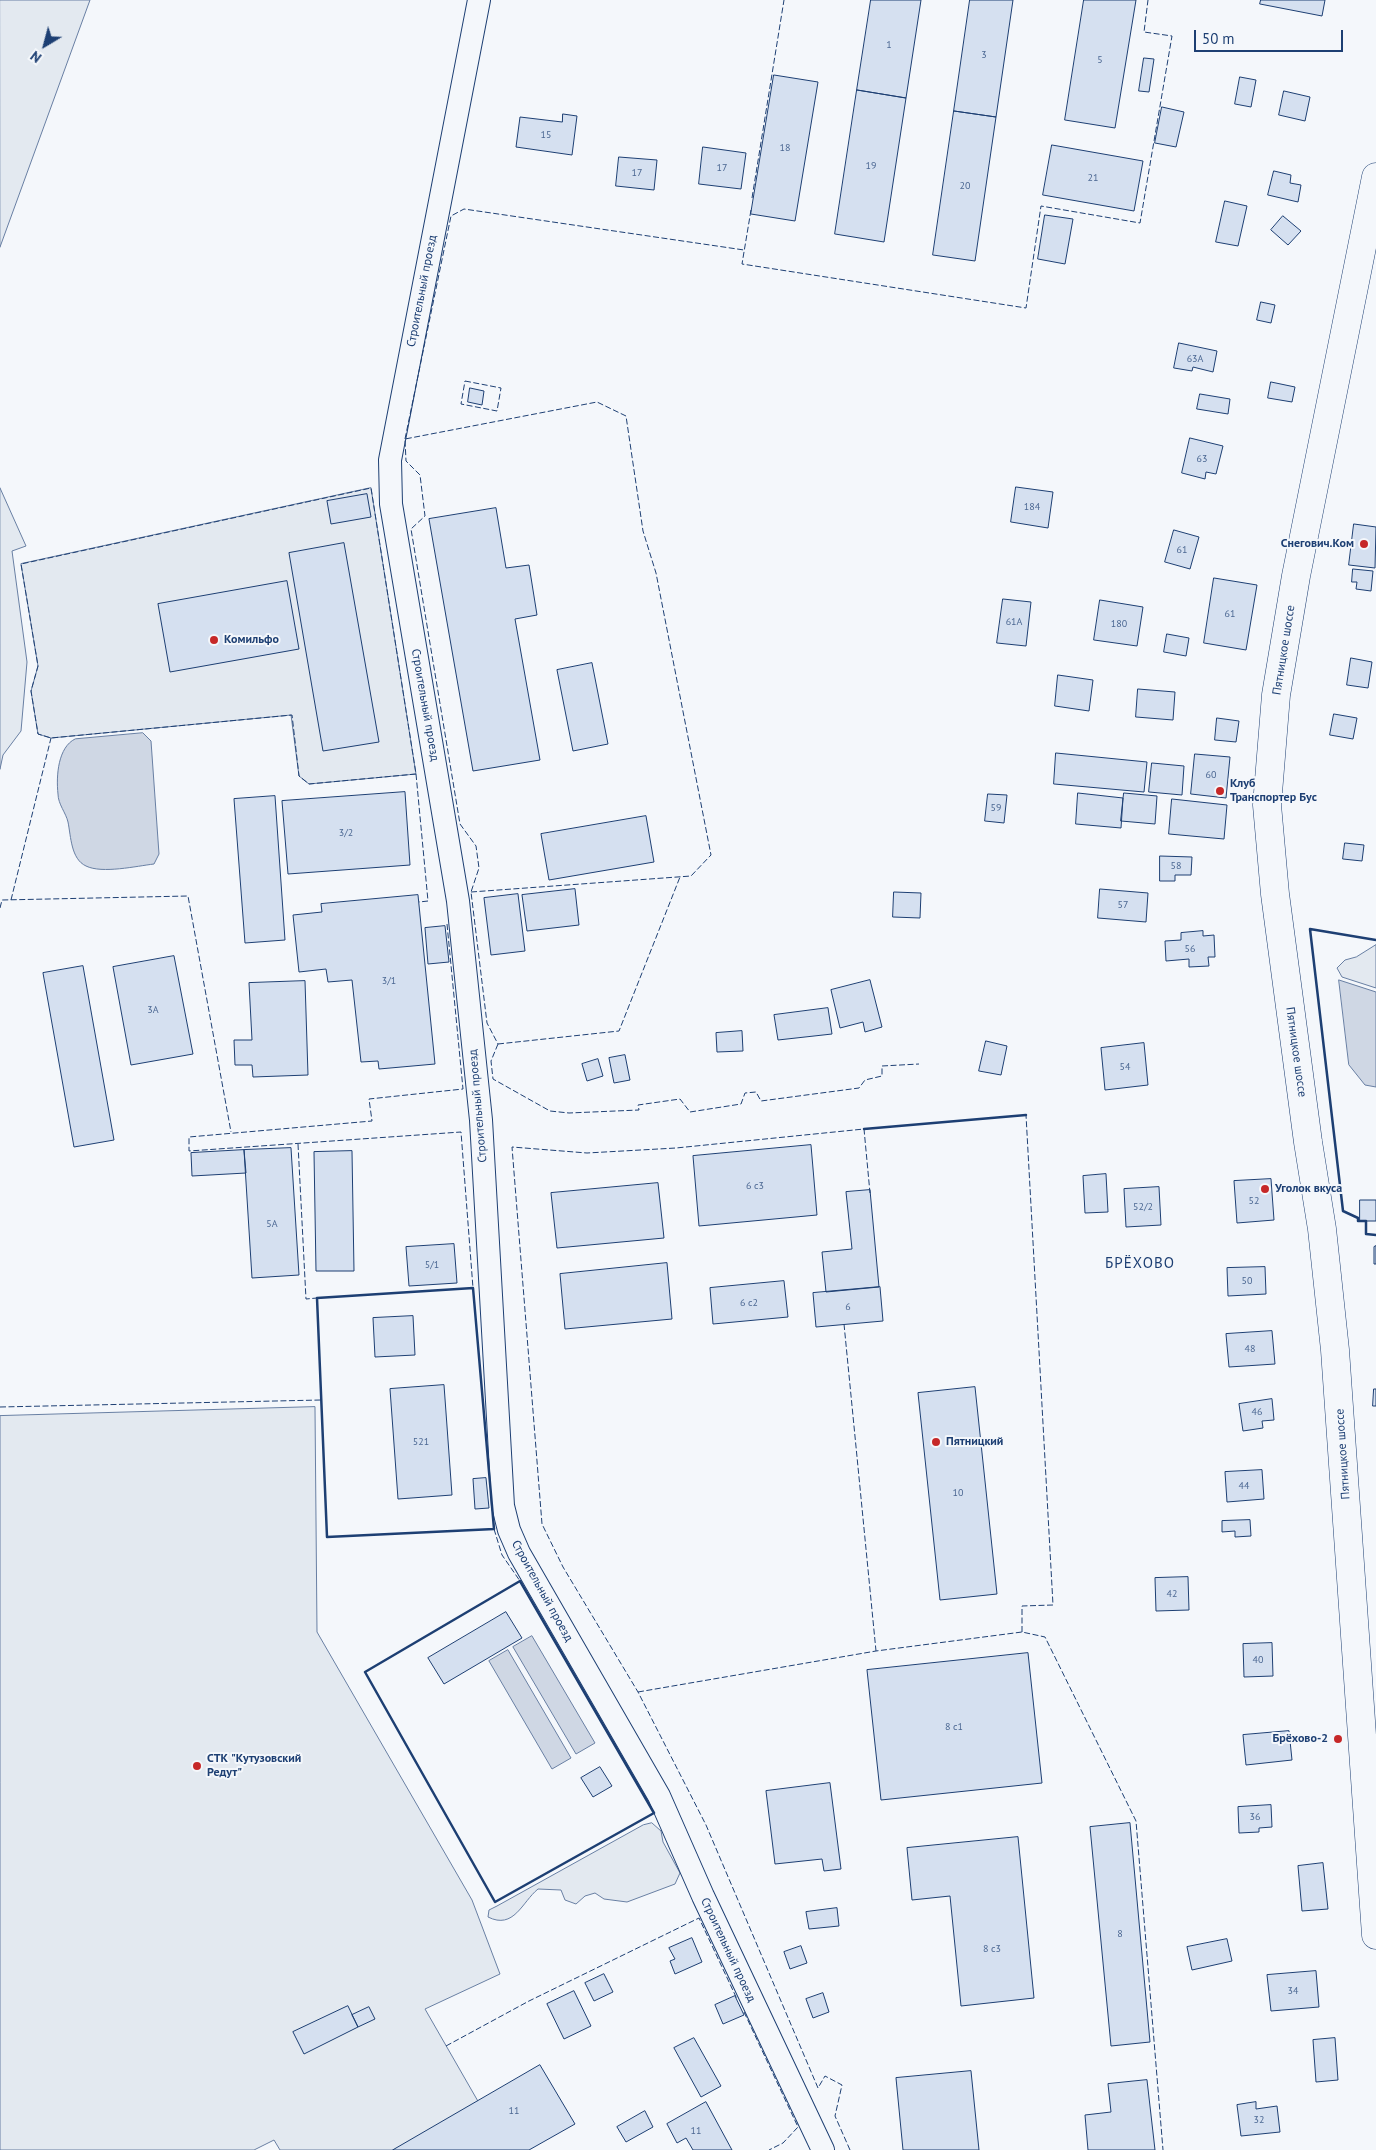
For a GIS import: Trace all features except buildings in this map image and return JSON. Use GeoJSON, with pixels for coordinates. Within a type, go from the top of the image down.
{"type":"FeatureCollection","features":[{"type":"Feature","properties":{"kind":"main road","name":"Пятницкое шоссе"},"geometry":{"type":"LineString","coordinates":[[1376,177],[1296,576],[1276,695],[1267,805],[1275,894],[1308,1142],[1322,1229],[1335,1350],[1376,1935]]}},
{"type":"Feature","properties":{"kind":"street","name":"Строительный проезд"},"geometry":{"type":"LineString","coordinates":[[479,0],[390,460],[391,504],[458,901],[481,1120],[503,1506],[509,1530],[519,1553],[660,1796],[703,1896],[823,2150]]}},
{"type":"Feature","properties":{"kind":"shaded area"},"geometry":{"type":"Polygon","coordinates":[[[0,0],[90,0],[0,247],[0,0]]]}},
{"type":"Feature","properties":{"kind":"shaded area"},"geometry":{"type":"Polygon","coordinates":[[[0,488],[26,546],[12,551],[27,662],[21,731],[3,755],[0,769],[0,488]]]}},
{"type":"Feature","properties":{"kind":"shaded area","name":"Комильфо"},"geometry":{"type":"Polygon","coordinates":[[[371,488],[416,774],[309,784],[299,776],[291,715],[51,738],[38,734],[31,691],[38,666],[21,564],[371,488]]]}},
{"type":"Feature","properties":{"kind":"shaded area"},"geometry":{"type":"Polygon","coordinates":[[[143,733],[151,741],[159,854],[154,864],[110,869],[86,866],[77,858],[71,841],[66,815],[58,798],[59,763],[65,748],[75,739],[143,733]]]}},
{"type":"Feature","properties":{"kind":"shaded area"},"geometry":{"type":"Polygon","coordinates":[[[1376,945],[1376,988],[1342,977],[1337,968],[1345,960],[1356,957],[1376,945]]]}},
{"type":"Feature","properties":{"kind":"shaded area"},"geometry":{"type":"Polygon","coordinates":[[[1339,980],[1376,992],[1376,1087],[1365,1085],[1349,1065],[1339,980]]]}},
{"type":"Feature","properties":{"kind":"shaded area","name":"СТК \"Кутузовский Редут\""},"geometry":{"type":"Polygon","coordinates":[[[315,1407],[317,1632],[472,1900],[500,1974],[425,2009],[506,2150],[280,2150],[274,2140],[254,2150],[0,2150],[0,1416],[315,1407]]]}},
{"type":"Feature","properties":{"kind":"shaded area"},"geometry":{"type":"Polygon","coordinates":[[[532,1636],[595,1743],[576,1754],[513,1647],[532,1636]]]}},
{"type":"Feature","properties":{"kind":"shaded area"},"geometry":{"type":"Polygon","coordinates":[[[508,1650],[571,1758],[552,1769],[489,1661],[508,1650]]]}},
{"type":"Feature","properties":{"kind":"shaded area"},"geometry":{"type":"Polygon","coordinates":[[[652,1823],[661,1831],[663,1842],[680,1873],[675,1884],[627,1902],[604,1899],[595,1893],[585,1896],[576,1904],[565,1900],[561,1890],[538,1889],[517,1913],[511,1917],[505,1920],[497,1920],[488,1917],[489,1910],[643,1825],[652,1823]]]}},
{"type":"Feature","properties":{"kind":"fence"},"geometry":{"type":"LineString","coordinates":[[752,198],[784,0]]}},
{"type":"Feature","properties":{"kind":"fence"},"geometry":{"type":"LineString","coordinates":[[751,210],[742,264],[1026,308],[1041,206],[1140,223],[1172,36],[1144,32],[1148,0]]}},
{"type":"Feature","properties":{"kind":"fence"},"geometry":{"type":"LineString","coordinates":[[405,439],[451,216],[464,209],[744,250]]}},
{"type":"Feature","properties":{"kind":"fence"},"geometry":{"type":"LineString","coordinates":[[465,381],[501,388],[497,411],[461,404],[465,381]]}},
{"type":"Feature","properties":{"kind":"fence"},"geometry":{"type":"LineString","coordinates":[[471,892],[691,876],[711,855],[656,573],[643,531],[626,416],[597,402],[405,439],[406,461],[420,475],[425,516],[411,529],[460,824],[476,846],[479,868],[471,892],[487,1023],[498,1044]]}},
{"type":"Feature","properties":{"kind":"fence"},"geometry":{"type":"LineString","coordinates":[[416,774],[309,784],[299,776],[292,715],[51,738],[38,734],[31,691],[38,666],[21,564],[371,488],[416,774],[428,901],[419,902]]}},
{"type":"Feature","properties":{"kind":"fence"},"geometry":{"type":"LineString","coordinates":[[11,900],[51,738]]}},
{"type":"Feature","properties":{"kind":"fence"},"geometry":{"type":"LineString","coordinates":[[498,1044],[619,1031],[680,877]]}},
{"type":"Feature","properties":{"kind":"fence"},"geometry":{"type":"LineString","coordinates":[[0,908],[2,900],[188,896],[231,1132]]}},
{"type":"Feature","properties":{"kind":"fence"},"geometry":{"type":"LineString","coordinates":[[447,924],[463,1089],[369,1099],[372,1121],[189,1137],[189,1151],[461,1132],[473,1288]]}},
{"type":"Feature","properties":{"kind":"fence"},"geometry":{"type":"LineString","coordinates":[[498,1044],[491,1061],[493,1079],[550,1111],[569,1113],[639,1110],[638,1105],[680,1099],[690,1112],[741,1104],[745,1093],[756,1092],[761,1101],[859,1088],[865,1080],[882,1076],[882,1066],[919,1064]]}},
{"type":"Feature","properties":{"kind":"fence"},"geometry":{"type":"LineString","coordinates":[[1022,1632],[1022,1606],[1053,1605],[1026,1115]]}},
{"type":"Feature","properties":{"kind":"fence"},"geometry":{"type":"LineString","coordinates":[[850,2150],[835,2116],[842,2085],[825,2076],[818,2088],[706,1825],[638,1692],[563,1567],[542,1524],[512,1147],[587,1153],[676,1148],[864,1129],[870,1193]]}},
{"type":"Feature","properties":{"kind":"fence"},"geometry":{"type":"LineString","coordinates":[[298,1144],[306,1299],[317,1298]]}},
{"type":"Feature","properties":{"kind":"fence"},"geometry":{"type":"LineString","coordinates":[[844,1324],[876,1651]]}},
{"type":"Feature","properties":{"kind":"fence"},"geometry":{"type":"LineString","coordinates":[[0,1407],[321,1400]]}},
{"type":"Feature","properties":{"kind":"fence"},"geometry":{"type":"LineString","coordinates":[[494,1529],[502,1555],[520,1581]]}},
{"type":"Feature","properties":{"kind":"fence"},"geometry":{"type":"LineString","coordinates":[[638,1692],[876,1651],[1022,1632],[1045,1637],[1136,1821],[1163,2150]]}},
{"type":"Feature","properties":{"kind":"fence"},"geometry":{"type":"LineString","coordinates":[[446,2046],[529,2001],[699,1918],[737,1999]]}},
{"type":"Feature","properties":{"kind":"fence"},"geometry":{"type":"LineString","coordinates":[[744,2012],[798,2127],[783,2143],[769,2150]]}},
{"type":"Feature","properties":{"kind":"wall"},"geometry":{"type":"LineString","coordinates":[[1376,940],[1310,929],[1343,1211],[1358,1218],[1358,1221],[1366,1221],[1366,1234],[1376,1235]]}},
{"type":"Feature","properties":{"kind":"wall"},"geometry":{"type":"LineString","coordinates":[[864,1129],[1026,1115]]}},
{"type":"Feature","properties":{"kind":"wall"},"geometry":{"type":"LineString","coordinates":[[473,1288],[494,1529],[327,1537],[317,1298],[473,1288]]}},
{"type":"Feature","properties":{"kind":"wall"},"geometry":{"type":"LineString","coordinates":[[520,1581],[654,1813],[495,1902],[365,1672],[520,1581]]}},
{"type":"Feature","properties":{"kind":"place","name":"Снегович.Ком"},"geometry":{"type":"Point","coordinates":[1364,544]}},
{"type":"Feature","properties":{"kind":"place","name":"Комильфо"},"geometry":{"type":"Point","coordinates":[214,640]}},
{"type":"Feature","properties":{"kind":"place","name":"Клуб Транспортер Бус"},"geometry":{"type":"Point","coordinates":[1220,791]}},
{"type":"Feature","properties":{"kind":"place","name":"Уголок вкуса"},"geometry":{"type":"Point","coordinates":[1265,1189]}},
{"type":"Feature","properties":{"kind":"place","name":"Пятницкий"},"geometry":{"type":"Point","coordinates":[936,1442]}},
{"type":"Feature","properties":{"kind":"place","name":"Брёхово-2"},"geometry":{"type":"Point","coordinates":[1338,1739]}},
{"type":"Feature","properties":{"kind":"place","name":"СТК \"Кутузовский Редут\""},"geometry":{"type":"Point","coordinates":[197,1766]}},
{"type":"Feature","properties":{"kind":"district","name":"БРЁХОВО"},"geometry":{"type":"Point","coordinates":[1140,1264]}}]}
